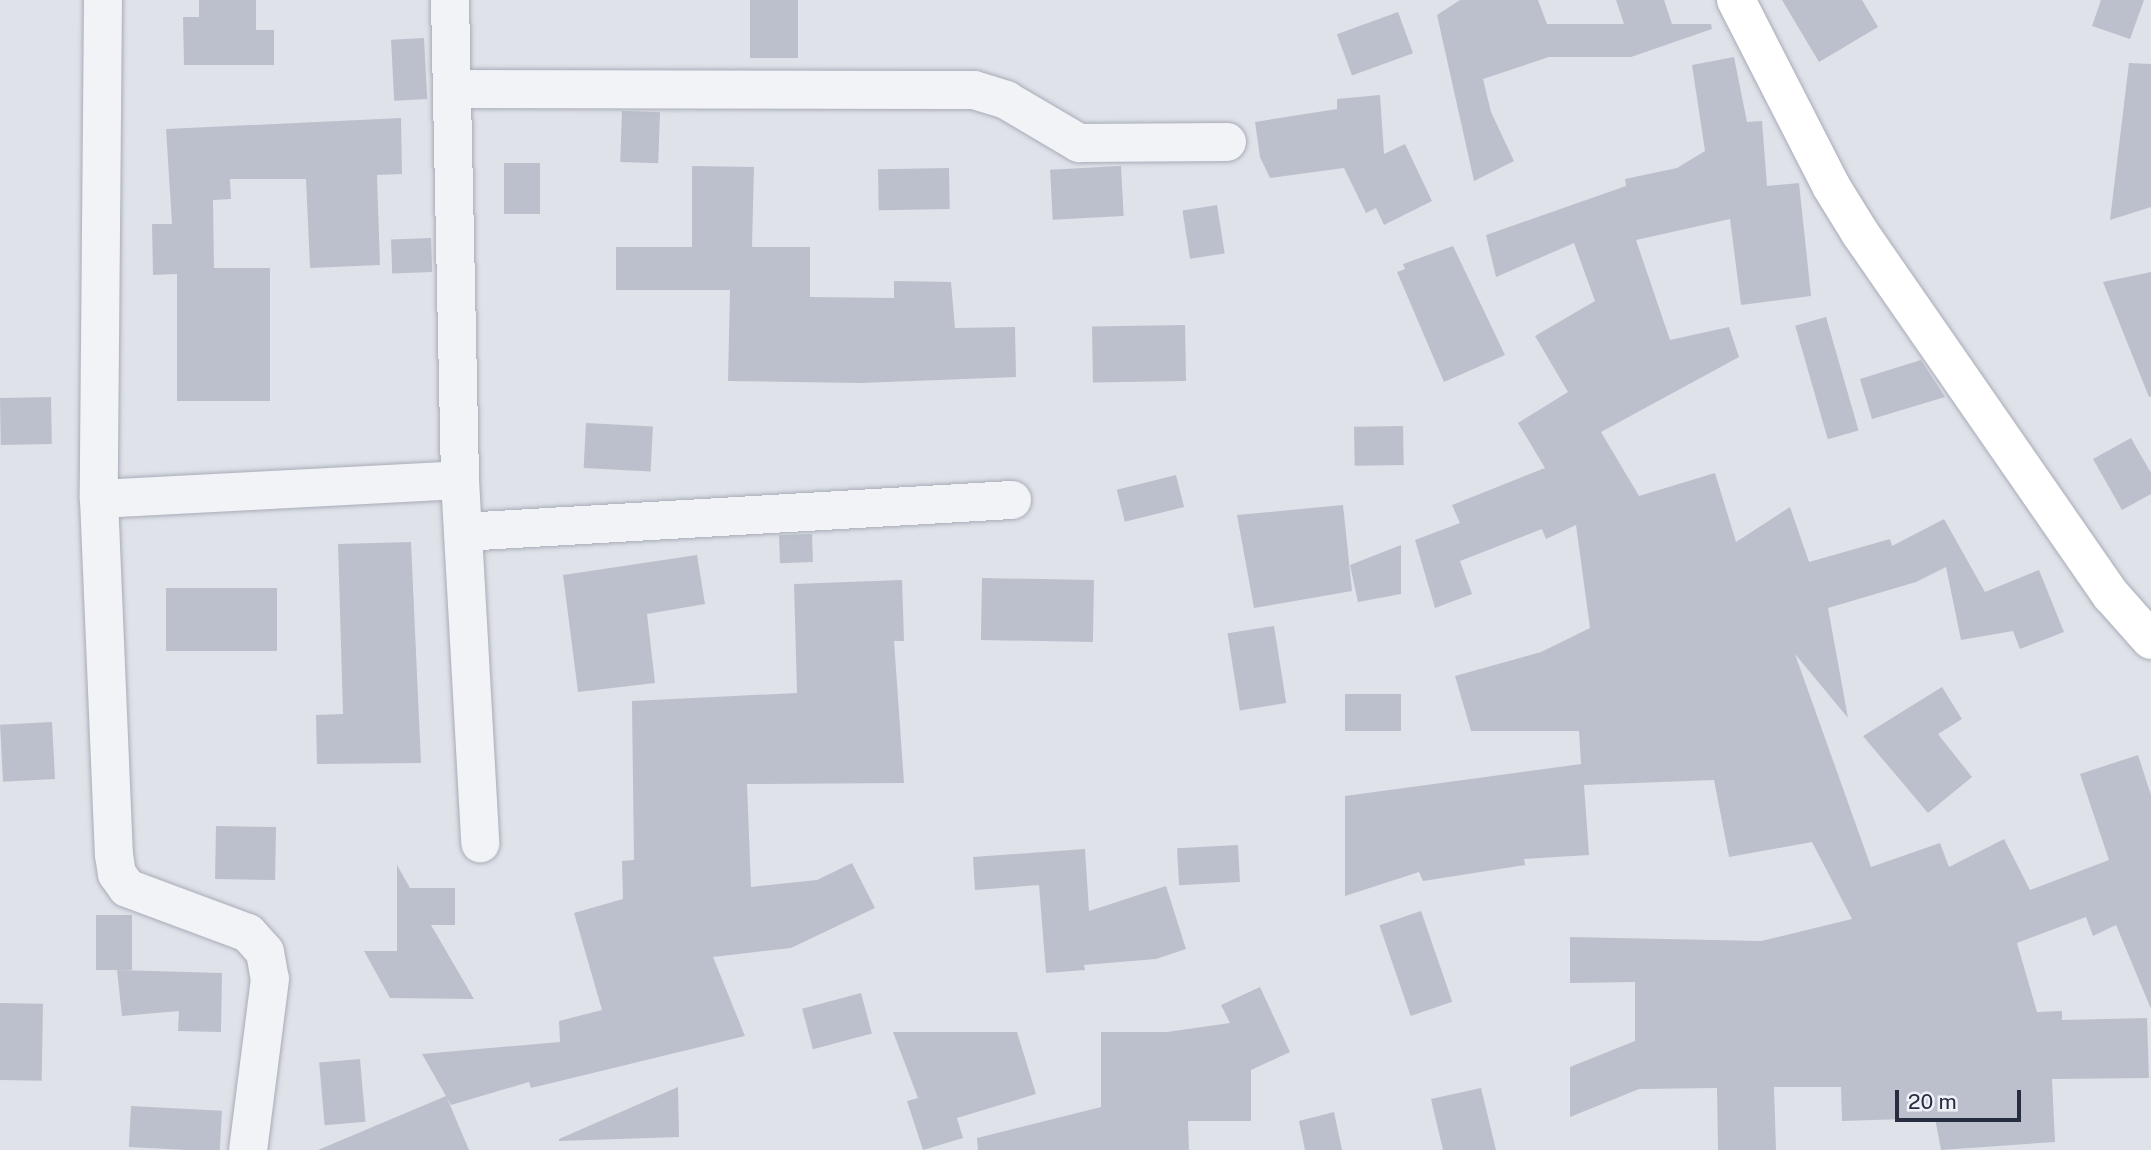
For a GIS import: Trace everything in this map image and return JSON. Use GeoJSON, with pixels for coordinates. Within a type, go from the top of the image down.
{"type":"FeatureCollection","features":[{"type":"Feature","properties":{"kind":"street"},"geometry":{"type":"LineString","coordinates":[[103,0],[99,499],[117,874],[127,888],[248,933],[265,952],[270,979],[248,1150]]}},
{"type":"Feature","properties":{"kind":"street"},"geometry":{"type":"LineString","coordinates":[[450,0],[460,480],[480,843]]}},
{"type":"Feature","properties":{"kind":"street"},"geometry":{"type":"LineString","coordinates":[[1736,0],[1831,186],[1860,233],[2111,595],[2151,640]]}},
{"type":"Feature","properties":{"kind":"street"},"geometry":{"type":"LineString","coordinates":[[452,89],[974,90],[1006,100],[1079,143],[1227,142]]}},
{"type":"Feature","properties":{"kind":"street"},"geometry":{"type":"LineString","coordinates":[[99,499],[460,480]]}},
{"type":"Feature","properties":{"kind":"street"},"geometry":{"type":"LineString","coordinates":[[463,532],[1012,500]]}},
{"type":"Feature","properties":{"kind":"building"},"geometry":{"type":"Polygon","coordinates":[[[199,0],[256,0],[256,30],[274,30],[274,65],[184,65],[183,17],[199,17],[199,0]]]}},
{"type":"Feature","properties":{"kind":"building"},"geometry":{"type":"Polygon","coordinates":[[[750,0],[798,0],[798,58],[750,58],[750,0]]]}},
{"type":"Feature","properties":{"kind":"building"},"geometry":{"type":"Polygon","coordinates":[[[1460,0],[1538,0],[1547,24],[1624,24],[1616,0],[1664,0],[1672,24],[1711,24],[1712,29],[1631,57],[1549,57],[1483,79],[1491,112],[1514,161],[1474,181],[1437,15],[1460,0]]]}},
{"type":"Feature","properties":{"kind":"building"},"geometry":{"type":"Polygon","coordinates":[[[1782,0],[1862,0],[1878,27],[1819,62],[1782,0]]]}},
{"type":"Feature","properties":{"kind":"building"},"geometry":{"type":"Polygon","coordinates":[[[2101,0],[2144,0],[2130,39],[2092,26],[2101,0]]]}},
{"type":"Feature","properties":{"kind":"building"},"geometry":{"type":"Polygon","coordinates":[[[1398,12],[1413,53],[1352,76],[1337,34],[1398,12]]]}},
{"type":"Feature","properties":{"kind":"building"},"geometry":{"type":"Polygon","coordinates":[[[424,38],[427,99],[394,101],[391,40],[424,38]]]}},
{"type":"Feature","properties":{"kind":"building"},"geometry":{"type":"Polygon","coordinates":[[[1734,57],[1747,122],[1762,121],[1767,186],[1799,183],[1811,296],[1741,305],[1730,219],[1636,240],[1670,340],[1729,327],[1739,357],[1601,432],[1639,496],[1715,473],[1736,542],[1790,507],[1809,562],[1890,539],[1892,546],[1944,519],[1985,592],[2039,570],[2064,632],[2020,649],[2013,631],[1961,640],[1946,567],[1916,582],[1828,608],[1848,718],[1795,654],[1871,867],[1940,843],[1949,867],[2004,839],[2030,890],[2109,860],[2080,774],[2138,755],[2151,795],[2151,1009],[2116,925],[2093,936],[2086,917],[2017,943],[2037,1012],[2062,1011],[2062,1020],[2147,1018],[2149,1078],[2052,1079],[2055,1142],[1941,1150],[1935,1118],[1842,1121],[1841,1087],[1774,1087],[1776,1150],[1718,1150],[1717,1088],[1639,1089],[1570,1117],[1570,1067],[1635,1041],[1635,982],[1570,983],[1570,937],[1761,941],[1852,919],[1812,842],[1729,857],[1714,780],[1584,785],[1589,855],[1524,859],[1525,865],[1423,881],[1419,872],[1345,896],[1345,796],[1581,764],[1579,731],[1471,731],[1455,676],[1541,652],[1590,628],[1576,525],[1546,539],[1542,529],[1460,561],[1472,594],[1435,608],[1415,540],[1460,523],[1452,505],[1545,468],[1518,423],[1568,392],[1535,336],[1595,301],[1574,243],[1496,277],[1486,235],[1626,186],[1625,179],[1677,168],[1705,151],[1692,65],[1734,57]]]}},
{"type":"Feature","properties":{"kind":"building"},"geometry":{"type":"Polygon","coordinates":[[[2129,63],[2151,64],[2151,207],[2110,220],[2129,63]]]}},
{"type":"Feature","properties":{"kind":"building"},"geometry":{"type":"Polygon","coordinates":[[[1380,95],[1384,154],[1405,144],[1432,201],[1384,225],[1376,208],[1366,213],[1344,168],[1270,178],[1260,157],[1255,122],[1337,109],[1337,99],[1380,95]]]}},
{"type":"Feature","properties":{"kind":"building"},"geometry":{"type":"Polygon","coordinates":[[[622,111],[660,112],[658,163],[620,162],[622,111]]]}},
{"type":"Feature","properties":{"kind":"building"},"geometry":{"type":"Polygon","coordinates":[[[401,118],[402,174],[377,175],[380,265],[310,268],[306,179],[230,179],[231,199],[213,200],[214,268],[270,268],[270,401],[177,401],[177,274],[153,275],[152,224],[172,224],[166,129],[401,118]]]}},
{"type":"Feature","properties":{"kind":"building"},"geometry":{"type":"Polygon","coordinates":[[[504,163],[540,163],[540,214],[504,214],[504,163]]]}},
{"type":"Feature","properties":{"kind":"building"},"geometry":{"type":"Polygon","coordinates":[[[692,166],[754,167],[752,247],[810,247],[810,297],[894,298],[894,281],[951,282],[955,328],[1015,327],[1016,377],[861,383],[728,381],[730,290],[616,290],[616,247],[692,247],[692,166]]]}},
{"type":"Feature","properties":{"kind":"building"},"geometry":{"type":"Polygon","coordinates":[[[1121,166],[1124,216],[1053,220],[1050,170],[1121,166]]]}},
{"type":"Feature","properties":{"kind":"building"},"geometry":{"type":"Polygon","coordinates":[[[949,168],[950,209],[879,210],[878,169],[949,168]]]}},
{"type":"Feature","properties":{"kind":"building"},"geometry":{"type":"Polygon","coordinates":[[[1217,205],[1225,253],[1190,259],[1182,210],[1217,205]]]}},
{"type":"Feature","properties":{"kind":"building"},"geometry":{"type":"Polygon","coordinates":[[[431,238],[432,272],[392,273],[391,239],[431,238]]]}},
{"type":"Feature","properties":{"kind":"building"},"geometry":{"type":"Polygon","coordinates":[[[1453,246],[1505,355],[1444,382],[1397,272],[1405,269],[1403,264],[1453,246]]]}},
{"type":"Feature","properties":{"kind":"building"},"geometry":{"type":"Polygon","coordinates":[[[2151,272],[2151,396],[2149,397],[2103,282],[2151,272]]]}},
{"type":"Feature","properties":{"kind":"building"},"geometry":{"type":"Polygon","coordinates":[[[1826,317],[1859,430],[1828,439],[1795,326],[1826,317]]]}},
{"type":"Feature","properties":{"kind":"building"},"geometry":{"type":"Polygon","coordinates":[[[1185,325],[1186,381],[1093,383],[1092,327],[1185,325]]]}},
{"type":"Feature","properties":{"kind":"building"},"geometry":{"type":"Polygon","coordinates":[[[1921,360],[1945,397],[1872,419],[1860,379],[1921,360]]]}},
{"type":"Feature","properties":{"kind":"building"},"geometry":{"type":"Polygon","coordinates":[[[51,397],[52,444],[1,445],[0,398],[51,397]]]}},
{"type":"Feature","properties":{"kind":"building"},"geometry":{"type":"Polygon","coordinates":[[[586,423],[653,427],[651,471],[584,468],[586,423]]]}},
{"type":"Feature","properties":{"kind":"building"},"geometry":{"type":"Polygon","coordinates":[[[1403,426],[1404,465],[1355,466],[1354,427],[1403,426]]]}},
{"type":"Feature","properties":{"kind":"building"},"geometry":{"type":"Polygon","coordinates":[[[2131,438],[2151,473],[2151,494],[2122,510],[2093,459],[2131,438]]]}},
{"type":"Feature","properties":{"kind":"building"},"geometry":{"type":"Polygon","coordinates":[[[1176,475],[1184,507],[1125,522],[1117,490],[1176,475]]]}},
{"type":"Feature","properties":{"kind":"building"},"geometry":{"type":"Polygon","coordinates":[[[1343,505],[1352,591],[1254,608],[1237,515],[1343,505]]]}},
{"type":"Feature","properties":{"kind":"building"},"geometry":{"type":"Polygon","coordinates":[[[812,534],[813,562],[780,563],[779,535],[812,534]]]}},
{"type":"Feature","properties":{"kind":"building"},"geometry":{"type":"Polygon","coordinates":[[[411,542],[421,763],[317,764],[316,715],[343,714],[338,544],[411,542]]]}},
{"type":"Feature","properties":{"kind":"building"},"geometry":{"type":"Polygon","coordinates":[[[1401,545],[1401,594],[1358,602],[1350,565],[1401,545]]]}},
{"type":"Feature","properties":{"kind":"building"},"geometry":{"type":"Polygon","coordinates":[[[697,555],[705,604],[647,614],[655,683],[578,692],[563,575],[697,555]]]}},
{"type":"Feature","properties":{"kind":"building"},"geometry":{"type":"Polygon","coordinates":[[[982,578],[1094,580],[1093,642],[981,640],[982,578]]]}},
{"type":"Feature","properties":{"kind":"building"},"geometry":{"type":"Polygon","coordinates":[[[902,580],[904,641],[894,641],[904,783],[747,784],[751,887],[817,880],[852,863],[875,908],[791,948],[713,957],[745,1036],[531,1088],[529,1082],[451,1105],[447,1098],[469,1150],[318,1150],[446,1096],[422,1054],[560,1042],[559,1021],[602,1010],[574,913],[623,899],[622,861],[634,860],[632,701],[797,693],[794,584],[902,580]]]}},
{"type":"Feature","properties":{"kind":"building"},"geometry":{"type":"Polygon","coordinates":[[[166,588],[277,588],[277,651],[166,651],[166,588]]]}},
{"type":"Feature","properties":{"kind":"building"},"geometry":{"type":"Polygon","coordinates":[[[1274,626],[1286,703],[1240,710],[1228,633],[1274,626]]]}},
{"type":"Feature","properties":{"kind":"building"},"geometry":{"type":"Polygon","coordinates":[[[1942,687],[1962,719],[1938,734],[1972,777],[1928,813],[1863,736],[1942,687]]]}},
{"type":"Feature","properties":{"kind":"building"},"geometry":{"type":"Polygon","coordinates":[[[1345,694],[1401,694],[1401,731],[1345,731],[1345,694]]]}},
{"type":"Feature","properties":{"kind":"building"},"geometry":{"type":"Polygon","coordinates":[[[52,722],[55,779],[3,782],[0,725],[52,722]]]}},
{"type":"Feature","properties":{"kind":"building"},"geometry":{"type":"Polygon","coordinates":[[[216,826],[276,827],[275,880],[215,879],[216,826]]]}},
{"type":"Feature","properties":{"kind":"building"},"geometry":{"type":"Polygon","coordinates":[[[1238,845],[1240,882],[1179,885],[1177,848],[1238,845]]]}},
{"type":"Feature","properties":{"kind":"building"},"geometry":{"type":"Polygon","coordinates":[[[1085,849],[1089,911],[1166,886],[1186,949],[1156,959],[1084,965],[1085,970],[1046,973],[1039,885],[975,890],[973,857],[1085,849]]]}},
{"type":"Feature","properties":{"kind":"building"},"geometry":{"type":"Polygon","coordinates":[[[397,865],[410,888],[455,888],[455,925],[431,925],[474,999],[390,998],[364,951],[397,951],[397,865]]]}},
{"type":"Feature","properties":{"kind":"building"},"geometry":{"type":"Polygon","coordinates":[[[1421,911],[1452,1002],[1411,1016],[1379,925],[1421,911]]]}},
{"type":"Feature","properties":{"kind":"building"},"geometry":{"type":"Polygon","coordinates":[[[96,915],[132,915],[132,970],[96,970],[96,915]]]}},
{"type":"Feature","properties":{"kind":"building"},"geometry":{"type":"Polygon","coordinates":[[[117,970],[222,973],[221,1032],[178,1031],[179,1011],[122,1016],[117,970]]]}},
{"type":"Feature","properties":{"kind":"building"},"geometry":{"type":"Polygon","coordinates":[[[1260,987],[1290,1052],[1251,1070],[1251,1121],[1188,1121],[1189,1150],[978,1150],[977,1138],[1101,1107],[1101,1032],[1167,1032],[1230,1023],[1221,1005],[1260,987]]]}},
{"type":"Feature","properties":{"kind":"building"},"geometry":{"type":"Polygon","coordinates":[[[861,993],[872,1034],[813,1049],[802,1009],[861,993]]]}},
{"type":"Feature","properties":{"kind":"building"},"geometry":{"type":"Polygon","coordinates":[[[0,1003],[43,1004],[42,1081],[0,1080],[0,1003]]]}},
{"type":"Feature","properties":{"kind":"building"},"geometry":{"type":"Polygon","coordinates":[[[893,1032],[1017,1032],[1036,1094],[957,1118],[963,1138],[923,1150],[907,1101],[918,1098],[893,1032]]]}},
{"type":"Feature","properties":{"kind":"building"},"geometry":{"type":"Polygon","coordinates":[[[360,1059],[365,1122],[325,1125],[319,1063],[360,1059]]]}},
{"type":"Feature","properties":{"kind":"building"},"geometry":{"type":"Polygon","coordinates":[[[678,1087],[679,1137],[559,1141],[559,1139],[678,1087]]]}},
{"type":"Feature","properties":{"kind":"building"},"geometry":{"type":"Polygon","coordinates":[[[1481,1088],[1496,1150],[1443,1150],[1431,1099],[1481,1088]]]}},
{"type":"Feature","properties":{"kind":"building"},"geometry":{"type":"Polygon","coordinates":[[[131,1106],[222,1111],[220,1150],[129,1147],[131,1106]]]}},
{"type":"Feature","properties":{"kind":"building"},"geometry":{"type":"Polygon","coordinates":[[[1334,1112],[1342,1150],[1305,1150],[1299,1121],[1334,1112]]]}}]}
